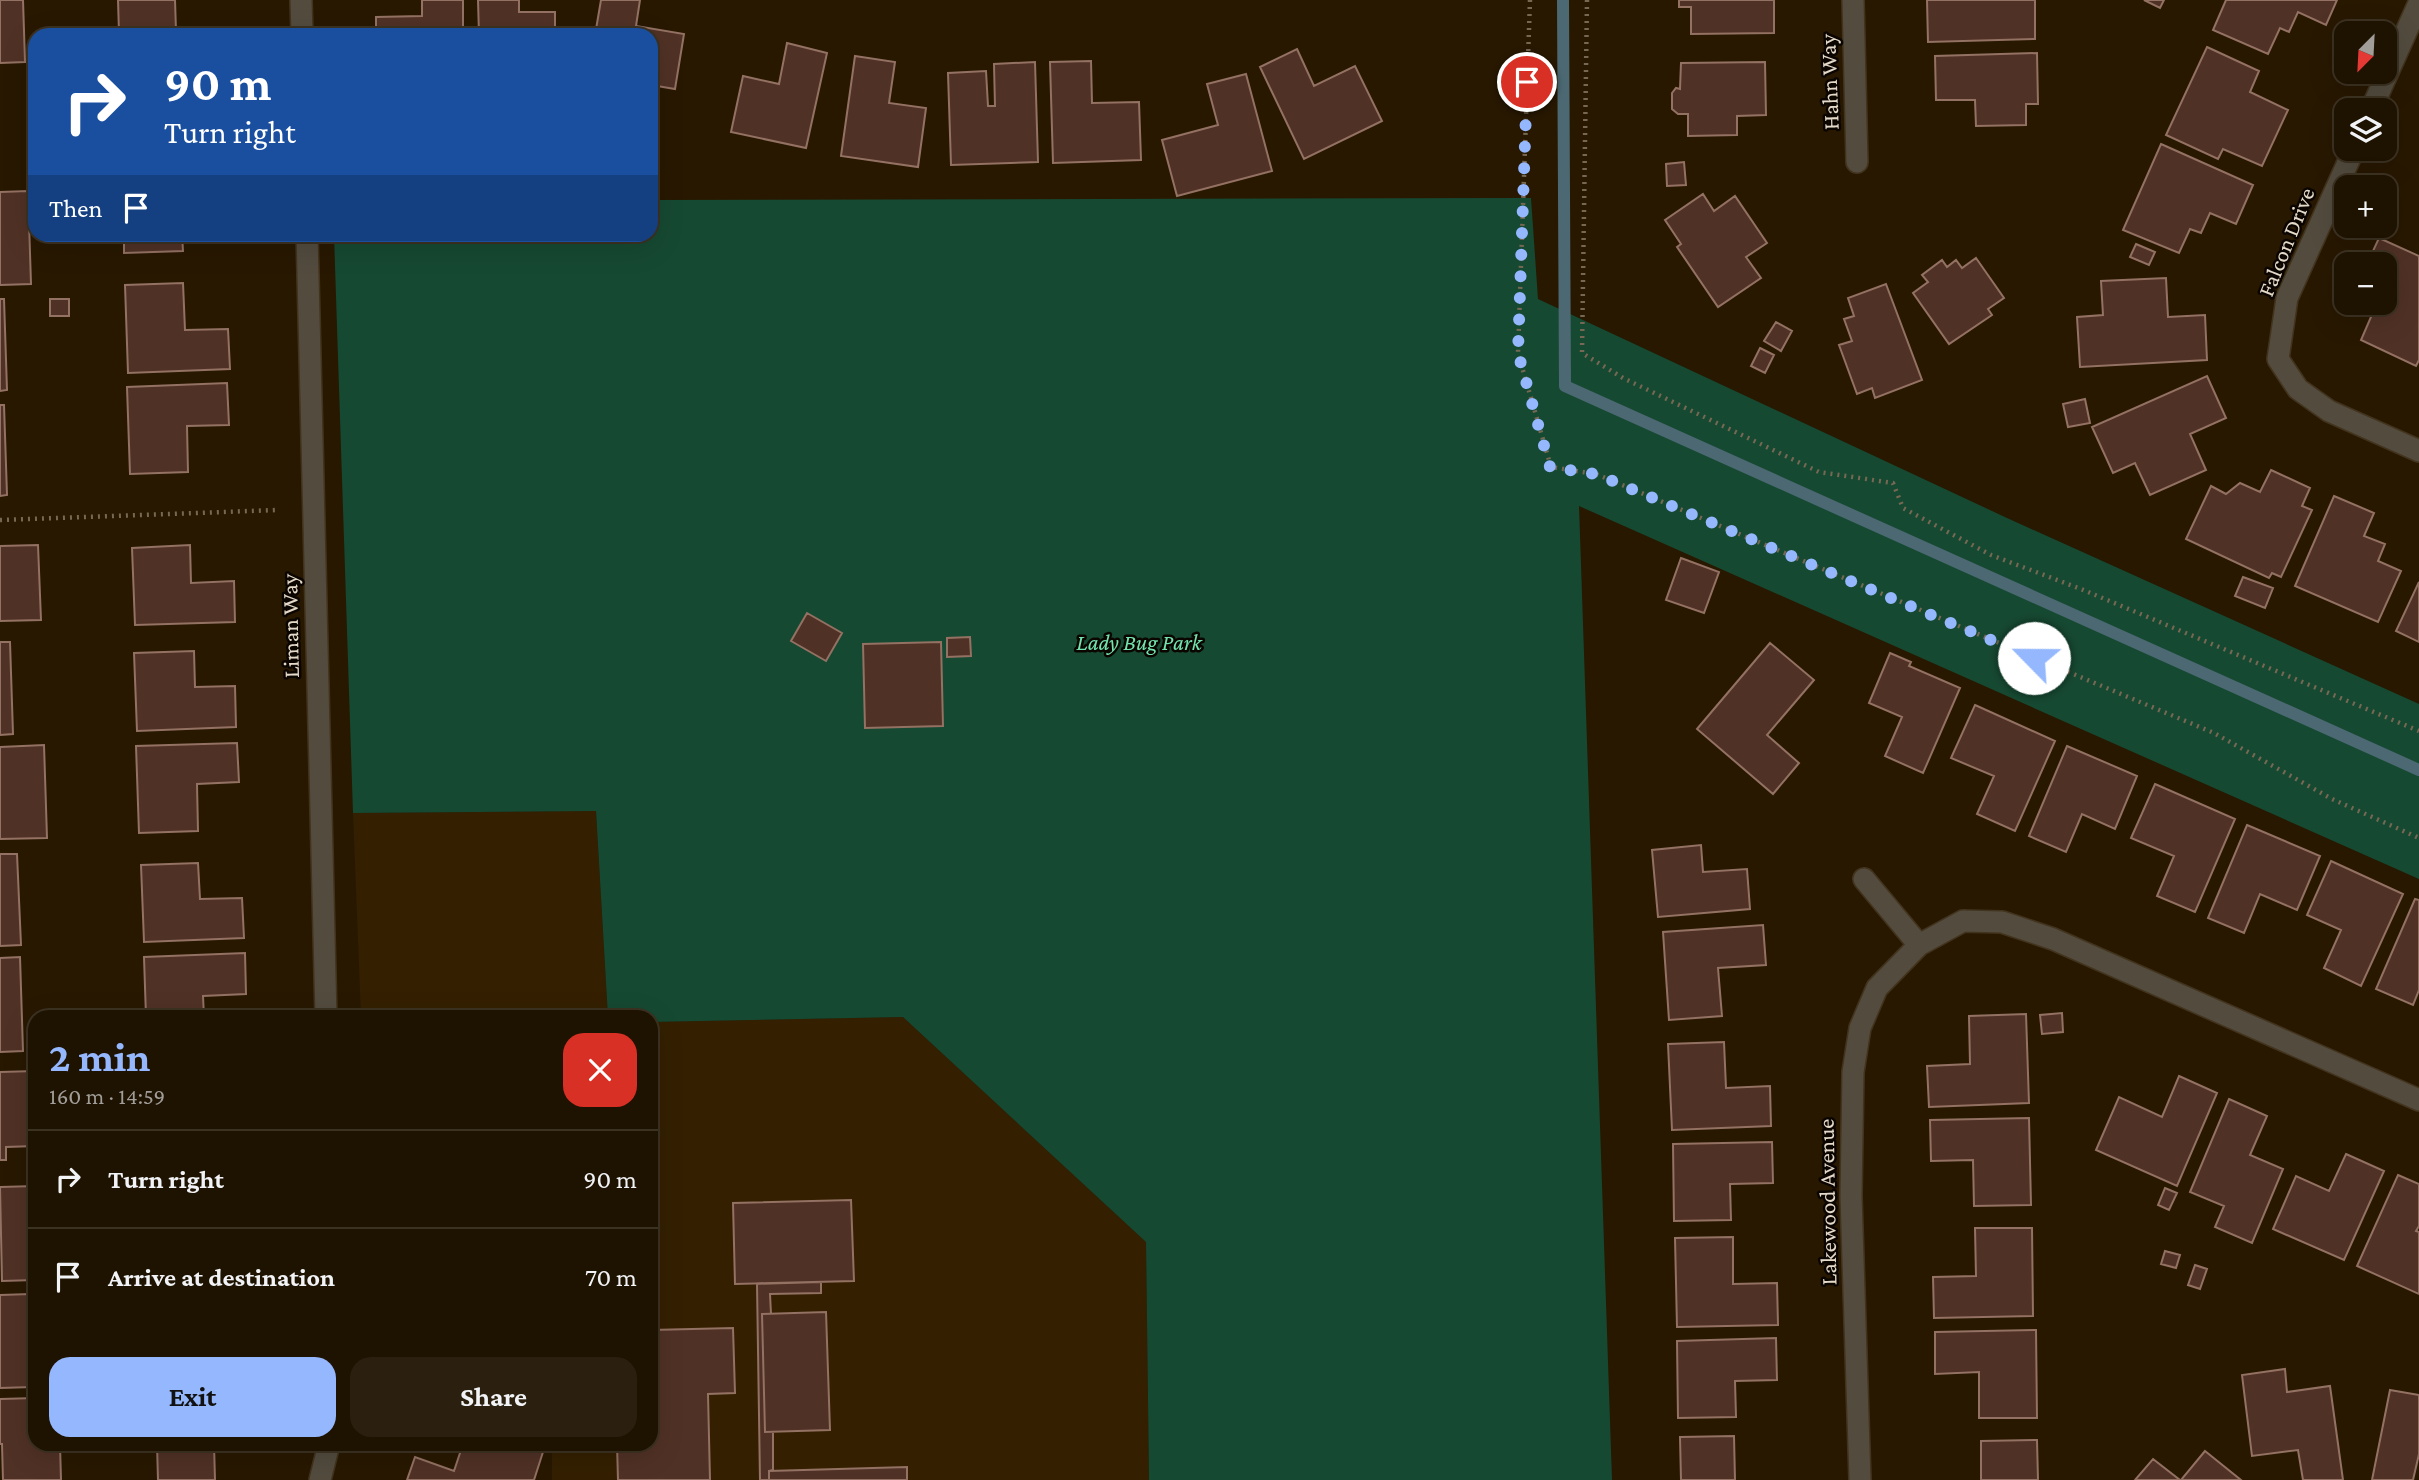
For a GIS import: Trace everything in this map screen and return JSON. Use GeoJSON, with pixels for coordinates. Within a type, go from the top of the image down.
{"type":"FeatureCollection","features":[{"type":"Feature","properties":{"kind":"street"},"geometry":{"type":"LineString","coordinates":[[301,0],[302,28]]}},
{"type":"Feature","properties":{"kind":"street","name":"Hahn Way"},"geometry":{"type":"LineString","coordinates":[[1853,0],[1857,162]]}},
{"type":"Feature","properties":{"kind":"street"},"geometry":{"type":"LineString","coordinates":[[2376,98],[2419,4]]}},
{"type":"Feature","properties":{"kind":"street","name":"Falcon Drive"},"geometry":{"type":"LineString","coordinates":[[2349,161],[2287,298],[2278,359],[2298,389],[2329,411],[2419,451]]}},
{"type":"Feature","properties":{"kind":"street","name":"Liman Way"},"geometry":{"type":"LineString","coordinates":[[307,242],[326,1010]]}},
{"type":"Feature","properties":{"kind":"street"},"geometry":{"type":"LineString","coordinates":[[1864,879],[1919,944]]}},
{"type":"Feature","properties":{"kind":"street","name":"Lakewood Avenue"},"geometry":{"type":"LineString","coordinates":[[1860,1480],[1852,1196],[1853,1072],[1860,1028],[1877,988],[1919,944],[1963,921],[2002,922],[2053,939],[2419,1101]]}},
{"type":"Feature","properties":{"kind":"street"},"geometry":{"type":"LineString","coordinates":[[320,1480],[327,1451]]}},
{"type":"Feature","properties":{"kind":"path"},"geometry":{"type":"LineString","coordinates":[[1530,0],[1518,353],[1550,467],[1596,474],[2214,733],[2332,799],[2419,838]]}},
{"type":"Feature","properties":{"kind":"path"},"geometry":{"type":"LineString","coordinates":[[1587,0],[1582,354],[1623,378],[1819,472],[1892,483],[1902,508],[1991,555],[2081,589],[2419,731]]}},
{"type":"Feature","properties":{"kind":"path"},"geometry":{"type":"LineString","coordinates":[[0,520],[278,510]]}},
{"type":"Feature","properties":{"kind":"shaded area"},"geometry":{"type":"Polygon","coordinates":[[[596,811],[608,1010],[361,1010],[353,813],[596,811]]]}},
{"type":"Feature","properties":{"kind":"shaded area"},"geometry":{"type":"Polygon","coordinates":[[[903,1017],[1146,1242],[1149,1480],[552,1480],[552,1451],[658,1451],[658,1022],[903,1017]]]}},
{"type":"Feature","properties":{"kind":"green space","name":"Lady Bug Park"},"geometry":{"type":"Polygon","coordinates":[[[1531,198],[1538,299],[2007,518],[2419,704],[2419,879],[1579,506],[1612,1480],[1149,1480],[1146,1242],[903,1017],[658,1022],[658,1010],[608,1010],[596,811],[353,813],[334,242],[658,242],[658,200],[1531,198]]]}},
{"type":"Feature","properties":{"kind":"building"},"geometry":{"type":"Polygon","coordinates":[[[0,0],[23,0],[25,62],[0,63],[0,0]]]}},
{"type":"Feature","properties":{"kind":"building"},"geometry":{"type":"Polygon","coordinates":[[[118,0],[175,0],[176,28],[119,28],[118,0]]]}},
{"type":"Feature","properties":{"kind":"building"},"geometry":{"type":"Polygon","coordinates":[[[422,0],[463,0],[463,28],[376,28],[376,17],[422,16],[422,0]]]}},
{"type":"Feature","properties":{"kind":"building"},"geometry":{"type":"Polygon","coordinates":[[[478,0],[519,0],[519,12],[555,12],[555,28],[479,28],[478,0]]]}},
{"type":"Feature","properties":{"kind":"building"},"geometry":{"type":"Polygon","coordinates":[[[601,0],[640,0],[636,26],[648,28],[596,28],[601,0]]]}},
{"type":"Feature","properties":{"kind":"building"},"geometry":{"type":"Polygon","coordinates":[[[1679,0],[1774,0],[1774,33],[1691,34],[1691,7],[1679,7],[1679,0]]]}},
{"type":"Feature","properties":{"kind":"building"},"geometry":{"type":"Polygon","coordinates":[[[1927,0],[2035,0],[2035,39],[1928,42],[1927,0]]]}},
{"type":"Feature","properties":{"kind":"building"},"geometry":{"type":"Polygon","coordinates":[[[2144,0],[2164,0],[2160,8],[2144,0]]]}},
{"type":"Feature","properties":{"kind":"building"},"geometry":{"type":"Polygon","coordinates":[[[2226,0],[2337,0],[2326,25],[2298,12],[2289,32],[2280,28],[2268,54],[2213,30],[2226,0]]]}},
{"type":"Feature","properties":{"kind":"building"},"geometry":{"type":"Polygon","coordinates":[[[658,30],[684,34],[675,89],[658,86],[658,30]]]}},
{"type":"Feature","properties":{"kind":"building"},"geometry":{"type":"Polygon","coordinates":[[[787,43],[827,53],[806,148],[731,132],[743,76],[779,84],[787,43]]]}},
{"type":"Feature","properties":{"kind":"building"},"geometry":{"type":"Polygon","coordinates":[[[2207,47],[2259,71],[2250,92],[2288,110],[2262,166],[2223,149],[2218,159],[2166,135],[2207,47]]]}},
{"type":"Feature","properties":{"kind":"building"},"geometry":{"type":"Polygon","coordinates":[[[1297,49],[1314,86],[1355,66],[1382,121],[1304,159],[1260,67],[1297,49]]]}},
{"type":"Feature","properties":{"kind":"building"},"geometry":{"type":"Polygon","coordinates":[[[2037,53],[2038,104],[2026,104],[2026,125],[1976,126],[1975,100],[1936,100],[1935,56],[2037,53]]]}},
{"type":"Feature","properties":{"kind":"building"},"geometry":{"type":"Polygon","coordinates":[[[855,56],[895,62],[889,103],[926,108],[918,167],[841,156],[855,56]]]}},
{"type":"Feature","properties":{"kind":"building"},"geometry":{"type":"Polygon","coordinates":[[[1091,61],[1092,103],[1139,102],[1141,160],[1053,163],[1050,62],[1091,61]]]}},
{"type":"Feature","properties":{"kind":"building"},"geometry":{"type":"Polygon","coordinates":[[[1035,62],[1038,162],[951,165],[948,73],[986,71],[988,106],[995,106],[994,64],[1035,62]]]}},
{"type":"Feature","properties":{"kind":"building"},"geometry":{"type":"Polygon","coordinates":[[[1765,62],[1766,115],[1737,116],[1737,135],[1688,136],[1688,114],[1678,114],[1672,109],[1672,93],[1676,88],[1680,89],[1681,63],[1765,62]]]}},
{"type":"Feature","properties":{"kind":"building"},"geometry":{"type":"Polygon","coordinates":[[[1246,74],[1272,171],[1177,196],[1162,140],[1218,125],[1207,84],[1246,74]]]}},
{"type":"Feature","properties":{"kind":"building"},"geometry":{"type":"Polygon","coordinates":[[[2161,144],[2253,185],[2236,224],[2210,213],[2201,233],[2190,229],[2179,253],[2123,230],[2161,144]]]}},
{"type":"Feature","properties":{"kind":"building"},"geometry":{"type":"Polygon","coordinates":[[[1684,162],[1686,185],[1667,186],[1666,164],[1684,162]]]}},
{"type":"Feature","properties":{"kind":"building"},"geometry":{"type":"Polygon","coordinates":[[[28,191],[31,284],[0,285],[0,192],[28,191]]]}},
{"type":"Feature","properties":{"kind":"building"},"geometry":{"type":"Polygon","coordinates":[[[1703,194],[1714,211],[1735,196],[1767,243],[1746,257],[1761,278],[1718,307],[1677,247],[1681,244],[1665,220],[1703,194]]]}},
{"type":"Feature","properties":{"kind":"building"},"geometry":{"type":"Polygon","coordinates":[[[2379,238],[2419,256],[2419,360],[2416,366],[2361,340],[2372,315],[2397,315],[2397,252],[2373,252],[2379,238]]]}},
{"type":"Feature","properties":{"kind":"building"},"geometry":{"type":"Polygon","coordinates":[[[124,242],[182,242],[183,251],[124,253],[124,242]]]}},
{"type":"Feature","properties":{"kind":"building"},"geometry":{"type":"Polygon","coordinates":[[[2136,244],[2155,252],[2149,265],[2130,257],[2136,244]]]}},
{"type":"Feature","properties":{"kind":"building"},"geometry":{"type":"Polygon","coordinates":[[[1976,258],[2004,298],[1988,309],[1992,315],[1949,344],[1913,293],[1928,282],[1922,275],[1942,260],[1947,267],[1956,260],[1962,268],[1976,258]]]}},
{"type":"Feature","properties":{"kind":"building"},"geometry":{"type":"Polygon","coordinates":[[[2166,278],[2168,317],[2205,315],[2207,360],[2080,367],[2077,317],[2103,315],[2101,281],[2166,278]]]}},
{"type":"Feature","properties":{"kind":"building"},"geometry":{"type":"Polygon","coordinates":[[[183,283],[185,330],[228,329],[230,369],[128,373],[125,285],[183,283]]]}},
{"type":"Feature","properties":{"kind":"building"},"geometry":{"type":"Polygon","coordinates":[[[1886,284],[1922,380],[1875,398],[1872,388],[1857,394],[1839,345],[1852,341],[1844,319],[1854,316],[1848,298],[1886,284]]]}},
{"type":"Feature","properties":{"kind":"building"},"geometry":{"type":"Polygon","coordinates":[[[0,299],[4,299],[7,390],[0,391],[0,299]]]}},
{"type":"Feature","properties":{"kind":"building"},"geometry":{"type":"Polygon","coordinates":[[[50,299],[69,299],[69,316],[50,316],[50,299]]]}},
{"type":"Feature","properties":{"kind":"building"},"geometry":{"type":"Polygon","coordinates":[[[1776,322],[1792,331],[1781,351],[1764,341],[1776,322]]]}},
{"type":"Feature","properties":{"kind":"building"},"geometry":{"type":"Polygon","coordinates":[[[1760,348],[1774,355],[1765,373],[1751,366],[1760,348]]]}},
{"type":"Feature","properties":{"kind":"building"},"geometry":{"type":"Polygon","coordinates":[[[2207,376],[2226,418],[2190,434],[2206,470],[2150,495],[2135,463],[2113,473],[2092,427],[2207,376]]]}},
{"type":"Feature","properties":{"kind":"building"},"geometry":{"type":"Polygon","coordinates":[[[227,383],[229,425],[187,426],[188,472],[130,474],[127,387],[227,383]]]}},
{"type":"Feature","properties":{"kind":"building"},"geometry":{"type":"Polygon","coordinates":[[[2085,399],[2090,423],[2068,427],[2063,404],[2085,399]]]}},
{"type":"Feature","properties":{"kind":"building"},"geometry":{"type":"Polygon","coordinates":[[[0,405],[4,405],[7,495],[0,496],[0,405]]]}},
{"type":"Feature","properties":{"kind":"building"},"geometry":{"type":"Polygon","coordinates":[[[2271,470],[2310,488],[2302,506],[2312,510],[2281,577],[2272,573],[2269,578],[2186,539],[2211,486],[2226,494],[2240,483],[2260,492],[2271,470]]]}},
{"type":"Feature","properties":{"kind":"building"},"geometry":{"type":"Polygon","coordinates":[[[2334,496],[2374,513],[2364,536],[2385,544],[2378,561],[2401,571],[2378,622],[2295,586],[2334,496]]]}},
{"type":"Feature","properties":{"kind":"building"},"geometry":{"type":"Polygon","coordinates":[[[38,545],[41,620],[0,621],[0,546],[38,545]]]}},
{"type":"Feature","properties":{"kind":"building"},"geometry":{"type":"Polygon","coordinates":[[[190,545],[191,583],[234,581],[235,622],[135,625],[132,548],[190,545]]]}},
{"type":"Feature","properties":{"kind":"building"},"geometry":{"type":"Polygon","coordinates":[[[1681,558],[1719,572],[1704,613],[1666,600],[1681,558]]]}},
{"type":"Feature","properties":{"kind":"building"},"geometry":{"type":"Polygon","coordinates":[[[2243,577],[2273,588],[2265,608],[2235,596],[2243,577]]]}},
{"type":"Feature","properties":{"kind":"building"},"geometry":{"type":"Polygon","coordinates":[[[2419,582],[2419,642],[2396,631],[2419,582]]]}},
{"type":"Feature","properties":{"kind":"building"},"geometry":{"type":"Polygon","coordinates":[[[807,613],[842,633],[826,661],[791,641],[807,613]]]}},
{"type":"Feature","properties":{"kind":"building"},"geometry":{"type":"Polygon","coordinates":[[[970,637],[971,656],[947,657],[947,638],[970,637]]]}},
{"type":"Feature","properties":{"kind":"building"},"geometry":{"type":"Polygon","coordinates":[[[0,642],[10,642],[13,734],[0,735],[0,642]]]}},
{"type":"Feature","properties":{"kind":"building"},"geometry":{"type":"Polygon","coordinates":[[[941,642],[943,726],[865,728],[863,644],[941,642]]]}},
{"type":"Feature","properties":{"kind":"building"},"geometry":{"type":"Polygon","coordinates":[[[1770,643],[1814,680],[1767,735],[1799,763],[1773,794],[1697,729],[1770,643]]]}},
{"type":"Feature","properties":{"kind":"building"},"geometry":{"type":"Polygon","coordinates":[[[194,651],[195,687],[235,686],[236,727],[137,731],[134,653],[194,651]]]}},
{"type":"Feature","properties":{"kind":"building"},"geometry":{"type":"Polygon","coordinates":[[[1890,653],[1911,662],[1909,666],[1960,688],[1923,773],[1885,756],[1902,717],[1869,703],[1890,653]]]}},
{"type":"Feature","properties":{"kind":"building"},"geometry":{"type":"Polygon","coordinates":[[[1975,705],[2055,741],[2015,831],[1977,814],[1994,776],[1951,758],[1975,705]]]}},
{"type":"Feature","properties":{"kind":"building"},"geometry":{"type":"Polygon","coordinates":[[[237,743],[239,782],[197,784],[198,831],[139,833],[136,746],[237,743]]]}},
{"type":"Feature","properties":{"kind":"building"},"geometry":{"type":"Polygon","coordinates":[[[44,745],[47,838],[0,839],[0,747],[44,745]]]}},
{"type":"Feature","properties":{"kind":"building"},"geometry":{"type":"Polygon","coordinates":[[[2067,746],[2137,776],[2115,829],[2082,814],[2066,852],[2029,836],[2067,746]]]}},
{"type":"Feature","properties":{"kind":"building"},"geometry":{"type":"Polygon","coordinates":[[[2155,784],[2235,819],[2195,912],[2157,896],[2174,856],[2131,838],[2155,784]]]}},
{"type":"Feature","properties":{"kind":"building"},"geometry":{"type":"Polygon","coordinates":[[[2247,825],[2320,856],[2297,910],[2260,894],[2244,933],[2208,918],[2247,825]]]}},
{"type":"Feature","properties":{"kind":"building"},"geometry":{"type":"Polygon","coordinates":[[[1701,845],[1703,872],[1747,869],[1750,909],[1658,917],[1652,850],[1701,845]]]}},
{"type":"Feature","properties":{"kind":"building"},"geometry":{"type":"Polygon","coordinates":[[[0,854],[17,854],[21,945],[0,946],[0,854]]]}},
{"type":"Feature","properties":{"kind":"building"},"geometry":{"type":"Polygon","coordinates":[[[2331,861],[2403,894],[2361,986],[2324,968],[2341,930],[2307,915],[2331,861]]]}},
{"type":"Feature","properties":{"kind":"building"},"geometry":{"type":"Polygon","coordinates":[[[198,863],[200,899],[242,898],[244,938],[144,942],[141,865],[198,863]]]}},
{"type":"Feature","properties":{"kind":"building"},"geometry":{"type":"Polygon","coordinates":[[[2415,899],[2419,900],[2419,990],[2413,1005],[2376,989],[2415,899]]]}},
{"type":"Feature","properties":{"kind":"building"},"geometry":{"type":"Polygon","coordinates":[[[1763,925],[1766,965],[1718,968],[1722,1016],[1669,1020],[1663,932],[1763,925]]]}},
{"type":"Feature","properties":{"kind":"building"},"geometry":{"type":"Polygon","coordinates":[[[245,953],[246,994],[203,996],[204,1010],[146,1010],[144,957],[245,953]]]}},
{"type":"Feature","properties":{"kind":"building"},"geometry":{"type":"Polygon","coordinates":[[[20,957],[23,1051],[0,1052],[0,958],[20,957]]]}},
{"type":"Feature","properties":{"kind":"building"},"geometry":{"type":"Polygon","coordinates":[[[2062,1013],[2063,1032],[2042,1034],[2040,1015],[2062,1013]]]}},
{"type":"Feature","properties":{"kind":"building"},"geometry":{"type":"Polygon","coordinates":[[[2026,1014],[2029,1103],[1929,1107],[1927,1066],[1970,1064],[1969,1016],[2026,1014]]]}},
{"type":"Feature","properties":{"kind":"building"},"geometry":{"type":"Polygon","coordinates":[[[1724,1042],[1726,1088],[1770,1086],[1771,1126],[1672,1130],[1668,1044],[1724,1042]]]}},
{"type":"Feature","properties":{"kind":"building"},"geometry":{"type":"Polygon","coordinates":[[[28,1071],[28,1146],[6,1147],[6,1160],[0,1160],[0,1072],[28,1071]]]}},
{"type":"Feature","properties":{"kind":"building"},"geometry":{"type":"Polygon","coordinates":[[[2179,1076],[2217,1093],[2177,1186],[2096,1150],[2119,1097],[2162,1117],[2179,1076]]]}},
{"type":"Feature","properties":{"kind":"building"},"geometry":{"type":"Polygon","coordinates":[[[2229,1099],[2267,1116],[2250,1155],[2283,1169],[2252,1243],[2215,1227],[2224,1206],[2190,1192],[2229,1099]]]}},
{"type":"Feature","properties":{"kind":"building"},"geometry":{"type":"Polygon","coordinates":[[[2029,1118],[2031,1205],[1974,1206],[1973,1160],[1931,1161],[1930,1120],[2029,1118]]]}},
{"type":"Feature","properties":{"kind":"building"},"geometry":{"type":"Polygon","coordinates":[[[1772,1142],[1773,1183],[1730,1184],[1731,1220],[1674,1221],[1673,1144],[1772,1142]]]}},
{"type":"Feature","properties":{"kind":"building"},"geometry":{"type":"Polygon","coordinates":[[[2346,1154],[2384,1171],[2344,1260],[2273,1229],[2296,1176],[2329,1191],[2346,1154]]]}},
{"type":"Feature","properties":{"kind":"building"},"geometry":{"type":"Polygon","coordinates":[[[2398,1175],[2419,1184],[2419,1226],[2416,1231],[2419,1232],[2419,1294],[2357,1266],[2398,1175]]]}},
{"type":"Feature","properties":{"kind":"building"},"geometry":{"type":"Polygon","coordinates":[[[28,1186],[28,1280],[2,1281],[0,1187],[28,1186]]]}},
{"type":"Feature","properties":{"kind":"building"},"geometry":{"type":"Polygon","coordinates":[[[2165,1188],[2177,1193],[2169,1210],[2158,1205],[2165,1188]]]}},
{"type":"Feature","properties":{"kind":"building"},"geometry":{"type":"Polygon","coordinates":[[[851,1200],[854,1281],[735,1284],[733,1203],[851,1200]]]}},
{"type":"Feature","properties":{"kind":"building"},"geometry":{"type":"Polygon","coordinates":[[[1975,1228],[2032,1228],[2033,1316],[1934,1318],[1933,1277],[1976,1276],[1975,1228]]]}},
{"type":"Feature","properties":{"kind":"building"},"geometry":{"type":"Polygon","coordinates":[[[1733,1237],[1733,1284],[1777,1283],[1778,1325],[1677,1327],[1675,1238],[1733,1237]]]}},
{"type":"Feature","properties":{"kind":"building"},"geometry":{"type":"Polygon","coordinates":[[[2165,1251],[2180,1255],[2176,1268],[2161,1264],[2165,1251]]]}},
{"type":"Feature","properties":{"kind":"building"},"geometry":{"type":"Polygon","coordinates":[[[2195,1265],[2207,1269],[2200,1289],[2188,1285],[2195,1265]]]}},
{"type":"Feature","properties":{"kind":"building"},"geometry":{"type":"Polygon","coordinates":[[[821,1282],[821,1293],[770,1294],[771,1314],[762,1314],[765,1432],[773,1432],[773,1470],[769,1471],[769,1480],[760,1480],[757,1284],[821,1282]]]}},
{"type":"Feature","properties":{"kind":"building"},"geometry":{"type":"Polygon","coordinates":[[[28,1294],[28,1387],[0,1388],[0,1295],[28,1294]]]}},
{"type":"Feature","properties":{"kind":"building"},"geometry":{"type":"Polygon","coordinates":[[[826,1312],[830,1430],[765,1432],[762,1314],[826,1312]]]}},
{"type":"Feature","properties":{"kind":"building"},"geometry":{"type":"Polygon","coordinates":[[[733,1328],[735,1393],[708,1394],[710,1480],[618,1480],[617,1451],[658,1451],[658,1330],[733,1328]]]}},
{"type":"Feature","properties":{"kind":"building"},"geometry":{"type":"Polygon","coordinates":[[[2036,1330],[2037,1418],[1979,1418],[1979,1372],[1935,1374],[1935,1332],[2036,1330]]]}},
{"type":"Feature","properties":{"kind":"building"},"geometry":{"type":"Polygon","coordinates":[[[1776,1338],[1777,1380],[1735,1381],[1736,1417],[1678,1418],[1677,1341],[1776,1338]]]}},
{"type":"Feature","properties":{"kind":"building"},"geometry":{"type":"Polygon","coordinates":[[[2285,1369],[2287,1392],[2330,1386],[2343,1480],[2303,1480],[2298,1450],[2252,1456],[2242,1375],[2285,1369]]]}},
{"type":"Feature","properties":{"kind":"building"},"geometry":{"type":"Polygon","coordinates":[[[2390,1390],[2419,1395],[2419,1454],[2413,1480],[2372,1480],[2390,1390]]]}},
{"type":"Feature","properties":{"kind":"building"},"geometry":{"type":"Polygon","coordinates":[[[28,1398],[28,1451],[60,1451],[61,1480],[3,1480],[0,1399],[28,1398]]]}},
{"type":"Feature","properties":{"kind":"building"},"geometry":{"type":"Polygon","coordinates":[[[1734,1436],[1735,1480],[1681,1480],[1680,1437],[1734,1436]]]}},
{"type":"Feature","properties":{"kind":"building"},"geometry":{"type":"Polygon","coordinates":[[[2037,1440],[2038,1480],[1981,1480],[1981,1441],[2037,1440]]]}},
{"type":"Feature","properties":{"kind":"building"},"geometry":{"type":"Polygon","coordinates":[[[157,1451],[214,1451],[215,1480],[158,1480],[157,1451]]]}},
{"type":"Feature","properties":{"kind":"building"},"geometry":{"type":"Polygon","coordinates":[[[461,1451],[543,1452],[534,1480],[407,1480],[415,1457],[454,1471],[461,1451]]]}},
{"type":"Feature","properties":{"kind":"building"},"geometry":{"type":"Polygon","coordinates":[[[2205,1451],[2241,1480],[2181,1480],[2205,1451]]]}},
{"type":"Feature","properties":{"kind":"building"},"geometry":{"type":"Polygon","coordinates":[[[2153,1459],[2180,1480],[2135,1480],[2153,1459]]]}},
{"type":"Feature","properties":{"kind":"building"},"geometry":{"type":"Polygon","coordinates":[[[907,1467],[907,1480],[769,1480],[769,1471],[907,1467]]]}},
{"type":"Feature","properties":{"kind":"waterway"},"geometry":{"type":"LineString","coordinates":[[1563,0],[1565,386],[2419,770]]}},
{"type":"Feature","properties":{"kind":"route"},"geometry":{"type":"LineString","coordinates":[[1527,82],[1518,353],[1550,467],[1596,474],[2034,658]]}}]}
